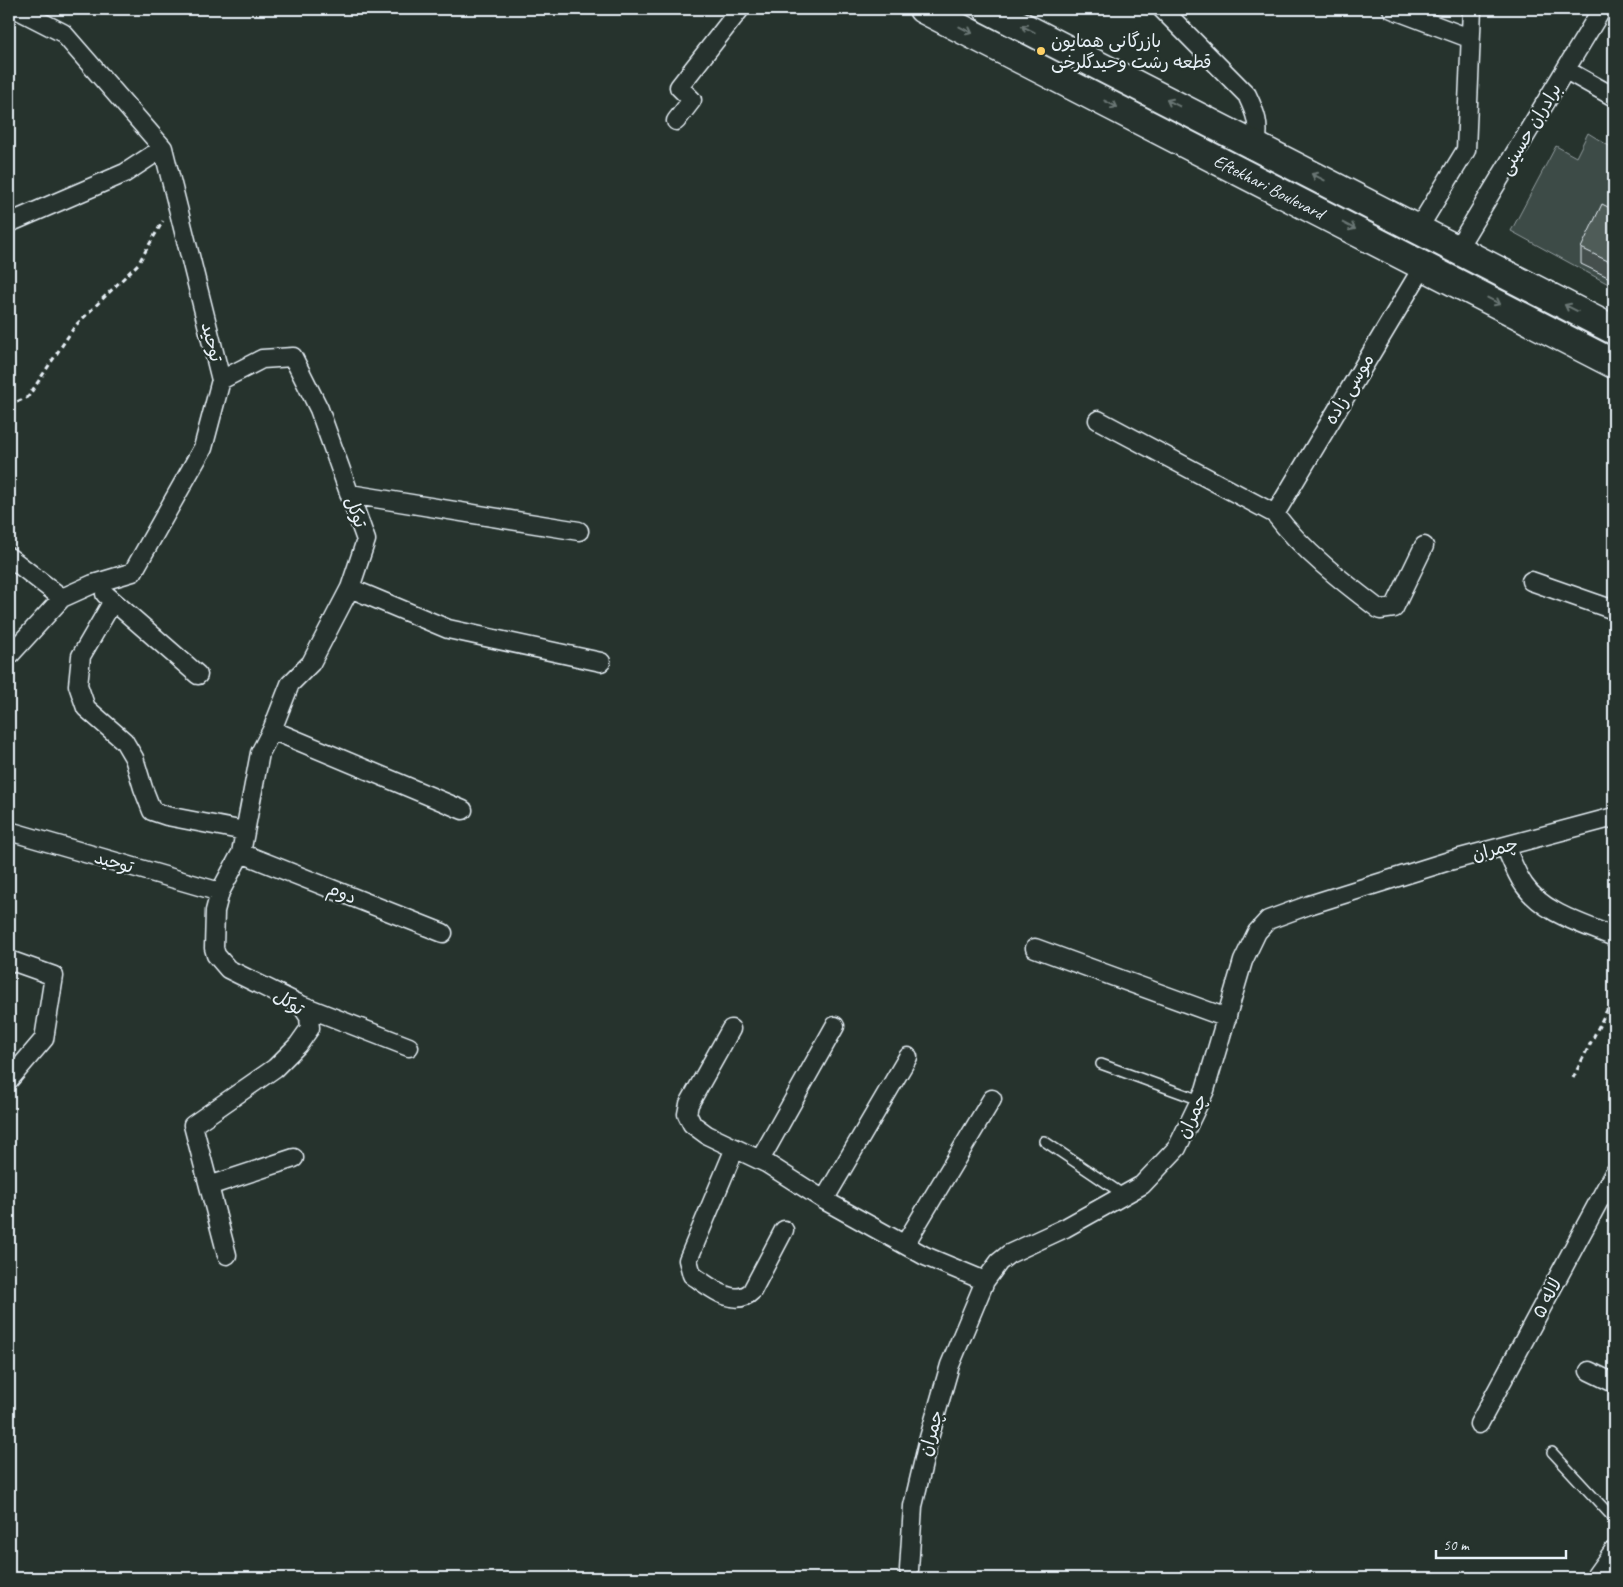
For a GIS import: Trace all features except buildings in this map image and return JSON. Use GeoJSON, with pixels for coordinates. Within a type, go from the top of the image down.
{"type":"FeatureCollection","features":[{"type":"Feature","properties":{"kind":"highway","name":"Eftekhari Boulevard"},"geometry":{"type":"LineString","coordinates":[[923,9],[1614,364]]}},
{"type":"Feature","properties":{"kind":"highway","name":"Eftekhari Boulevard"},"geometry":{"type":"LineString","coordinates":[[988,9],[1614,330]]}},
{"type":"Feature","properties":{"kind":"street","name":"توحید"},"geometry":{"type":"LineString","coordinates":[[9,656],[62,598],[93,584],[133,572],[203,448],[221,380],[163,148],[63,33],[16,9]]}},
{"type":"Feature","properties":{"kind":"street"},"geometry":{"type":"LineString","coordinates":[[676,121],[692,100],[679,87],[740,9]]}},
{"type":"Feature","properties":{"kind":"street"},"geometry":{"type":"LineString","coordinates":[[1162,9],[1247,95],[1255,111],[1259,130],[1256,146]]}},
{"type":"Feature","properties":{"kind":"street"},"geometry":{"type":"LineString","coordinates":[[1392,9],[1469,38]]}},
{"type":"Feature","properties":{"kind":"street"},"geometry":{"type":"LineString","coordinates":[[1418,229],[1466,150],[1469,38],[1472,9]]}},
{"type":"Feature","properties":{"kind":"street","name":"برادران حسینی"},"geometry":{"type":"LineString","coordinates":[[1457,249],[1602,9]]}},
{"type":"Feature","properties":{"kind":"street"},"geometry":{"type":"LineString","coordinates":[[1566,70],[1614,97]]}},
{"type":"Feature","properties":{"kind":"street"},"geometry":{"type":"LineString","coordinates":[[9,223],[125,173],[163,148]]}},
{"type":"Feature","properties":{"kind":"street","name":"موسی زاده"},"geometry":{"type":"LineString","coordinates":[[1276,514],[1424,265]]}},
{"type":"Feature","properties":{"kind":"street","name":"توکل"},"geometry":{"type":"LineString","coordinates":[[221,380],[262,359],[293,357],[320,409],[366,540],[350,588],[311,663],[290,684],[272,730],[260,753],[241,853],[220,892],[214,918],[214,948],[216,955],[228,969],[300,1005],[310,1016],[310,1028],[298,1045],[274,1068],[193,1125],[226,1255]]}},
{"type":"Feature","properties":{"kind":"street"},"geometry":{"type":"LineString","coordinates":[[1098,420],[1276,514],[1300,541],[1348,585],[1380,610],[1394,608],[1424,546]]}},
{"type":"Feature","properties":{"kind":"street"},"geometry":{"type":"LineString","coordinates":[[350,494],[579,531]]}},
{"type":"Feature","properties":{"kind":"street"},"geometry":{"type":"LineString","coordinates":[[9,557],[62,598]]}},
{"type":"Feature","properties":{"kind":"street"},"geometry":{"type":"LineString","coordinates":[[1531,581],[1614,610]]}},
{"type":"Feature","properties":{"kind":"street"},"geometry":{"type":"LineString","coordinates":[[93,584],[198,675]]}},
{"type":"Feature","properties":{"kind":"street"},"geometry":{"type":"LineString","coordinates":[[350,588],[448,629],[601,662]]}},
{"type":"Feature","properties":{"kind":"street"},"geometry":{"type":"LineString","coordinates":[[113,601],[81,656],[78,685],[86,708],[124,741],[134,758],[142,788],[152,811],[167,816],[245,831]]}},
{"type":"Feature","properties":{"kind":"street"},"geometry":{"type":"LineString","coordinates":[[272,730],[463,810]]}},
{"type":"Feature","properties":{"kind":"street","name":"چمران"},"geometry":{"type":"LineString","coordinates":[[909,1570],[913,1506],[929,1438],[950,1365],[985,1281],[999,1262],[1009,1254],[1065,1228],[1142,1185],[1177,1148],[1200,1100],[1249,945],[1268,920],[1281,914],[1449,861],[1614,817]]}},
{"type":"Feature","properties":{"kind":"street","name":"توحید"},"geometry":{"type":"LineString","coordinates":[[9,831],[220,892]]}},
{"type":"Feature","properties":{"kind":"street"},"geometry":{"type":"LineString","coordinates":[[1505,846],[1524,885],[1534,897],[1559,914],[1614,937]]}},
{"type":"Feature","properties":{"kind":"street","name":"دوم"},"geometry":{"type":"LineString","coordinates":[[241,853],[443,933]]}},
{"type":"Feature","properties":{"kind":"street"},"geometry":{"type":"LineString","coordinates":[[1035,948],[1227,1018]]}},
{"type":"Feature","properties":{"kind":"street"},"geometry":{"type":"LineString","coordinates":[[9,960],[54,976],[44,1039],[9,1080]]}},
{"type":"Feature","properties":{"kind":"street"},"geometry":{"type":"LineString","coordinates":[[300,1005],[409,1047]]}},
{"type":"Feature","properties":{"kind":"street"},"geometry":{"type":"LineString","coordinates":[[760,1160],[835,1026]]}},
{"type":"Feature","properties":{"kind":"street"},"geometry":{"type":"LineString","coordinates":[[731,1029],[689,1104],[687,1114],[692,1124],[707,1135],[760,1160],[824,1200],[925,1256],[985,1281]]}},
{"type":"Feature","properties":{"kind":"street"},"geometry":{"type":"LineString","coordinates":[[824,1200],[908,1057]]}},
{"type":"Feature","properties":{"kind":"street"},"geometry":{"type":"LineString","coordinates":[[905,1244],[992,1099]]}},
{"type":"Feature","properties":{"kind":"street"},"geometry":{"type":"LineString","coordinates":[[735,1148],[688,1260],[692,1275],[713,1289],[735,1299],[746,1297],[752,1291],[784,1230]]}},
{"type":"Feature","properties":{"kind":"street"},"geometry":{"type":"LineString","coordinates":[[209,1186],[294,1158]]}},
{"type":"Feature","properties":{"kind":"street","name":"لاله ۵"},"geometry":{"type":"LineString","coordinates":[[1479,1424],[1614,1173]]}},
{"type":"Feature","properties":{"kind":"street"},"geometry":{"type":"LineString","coordinates":[[1589,1371],[1614,1383]]}},
{"type":"Feature","properties":{"kind":"street"},"geometry":{"type":"LineString","coordinates":[[1594,1578],[1614,1550]]}},
{"type":"Feature","properties":{"kind":"lane"},"geometry":{"type":"LineString","coordinates":[[1101,1064],[1200,1100]]}},
{"type":"Feature","properties":{"kind":"lane"},"geometry":{"type":"LineString","coordinates":[[1044,1141],[1124,1195]]}},
{"type":"Feature","properties":{"kind":"lane"},"geometry":{"type":"LineString","coordinates":[[1552,1452],[1614,1519]]}},
{"type":"Feature","properties":{"kind":"path"},"geometry":{"type":"LineString","coordinates":[[9,405],[28,397],[74,326],[138,264],[176,199]]}},
{"type":"Feature","properties":{"kind":"path"},"geometry":{"type":"LineString","coordinates":[[1573,1078],[1614,996]]}},
{"type":"Feature","properties":{"kind":"shaded area"},"geometry":{"type":"Polygon","coordinates":[[[1588,133],[1614,149],[1614,287],[1511,231],[1556,146],[1576,157],[1588,133]]]}},
{"type":"Feature","properties":{"kind":"place","name":"بازرگانی همایون قطعه رشت وحیدگلرخی"},"geometry":{"type":"Point","coordinates":[1041,51]}}]}
